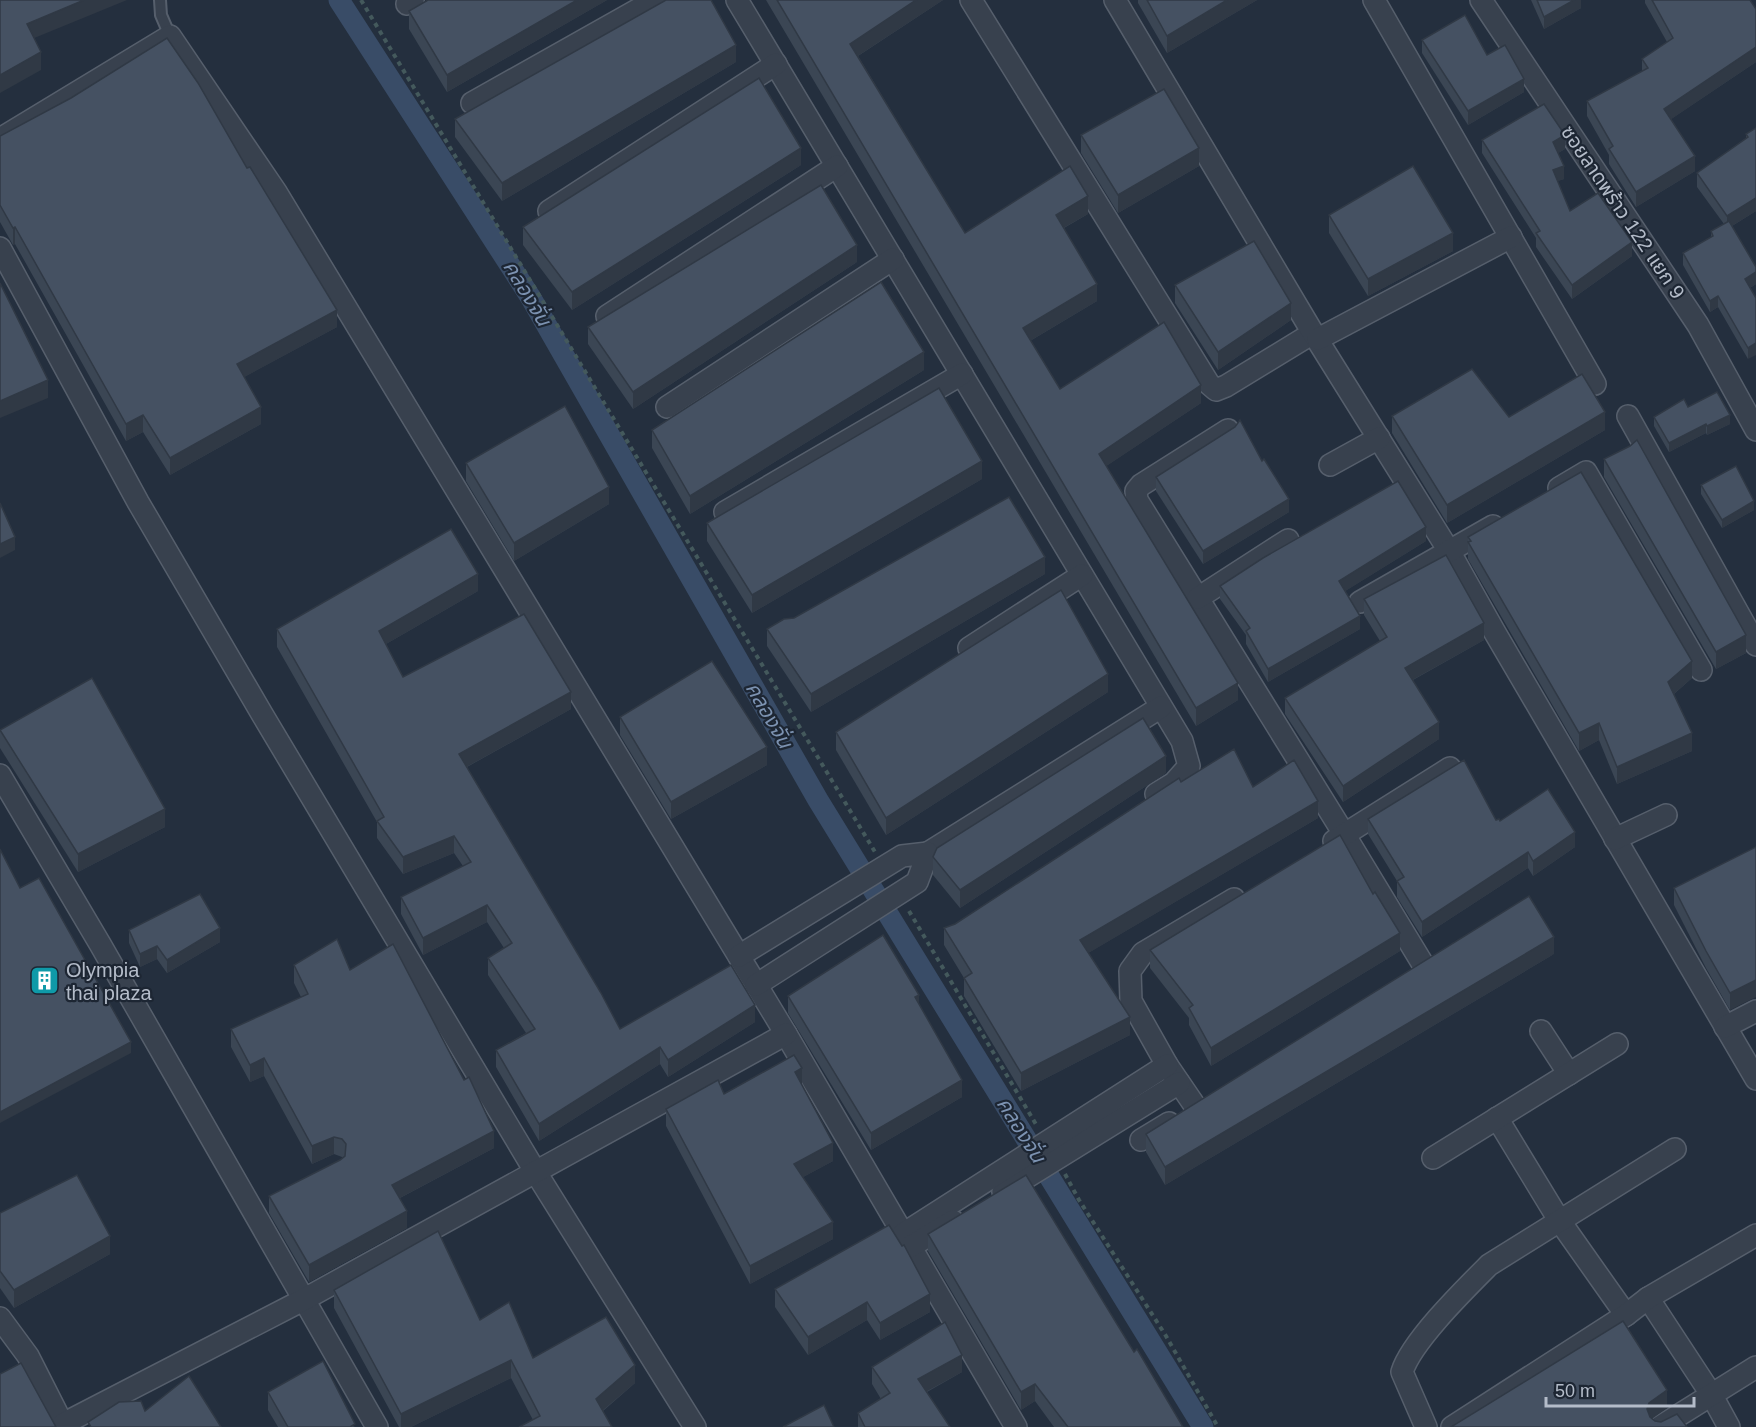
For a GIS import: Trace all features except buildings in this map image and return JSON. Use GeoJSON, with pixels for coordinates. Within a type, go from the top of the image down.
{"type":"FeatureCollection","features":[{"type":"Feature","properties":{"kind":"street"},"geometry":{"type":"LineString","coordinates":[[472,103],[655,0]]}},
{"type":"Feature","properties":{"kind":"street"},"geometry":{"type":"LineString","coordinates":[[737,0],[1182,741],[1189,766],[1174,783],[1135,808]]}},
{"type":"Feature","properties":{"kind":"street"},"geometry":{"type":"LineString","coordinates":[[971,0],[1209,384],[1216,390],[1316,336],[1511,237]]}},
{"type":"Feature","properties":{"kind":"street"},"geometry":{"type":"LineString","coordinates":[[1115,0],[1316,336],[1449,551],[1756,1079]]}},
{"type":"Feature","properties":{"kind":"street"},"geometry":{"type":"LineString","coordinates":[[1374,0],[1595,384]]}},
{"type":"Feature","properties":{"kind":"street","name":"ซอยลาดพร้าว 122 แยก 9"},"geometry":{"type":"LineString","coordinates":[[1481,0],[1698,325],[1756,430]]}},
{"type":"Feature","properties":{"kind":"street"},"geometry":{"type":"LineString","coordinates":[[0,139],[170,36],[276,192],[786,1034],[1016,1427]]}},
{"type":"Feature","properties":{"kind":"street"},"geometry":{"type":"LineString","coordinates":[[549,211],[776,64]]}},
{"type":"Feature","properties":{"kind":"street"},"geometry":{"type":"LineString","coordinates":[[607,316],[837,166]]}},
{"type":"Feature","properties":{"kind":"street"},"geometry":{"type":"LineString","coordinates":[[0,248],[138,502],[268,724],[535,1172],[695,1427]]}},
{"type":"Feature","properties":{"kind":"street"},"geometry":{"type":"LineString","coordinates":[[667,407],[893,259]]}},
{"type":"Feature","properties":{"kind":"street"},"geometry":{"type":"LineString","coordinates":[[725,512],[962,374]]}},
{"type":"Feature","properties":{"kind":"street"},"geometry":{"type":"LineString","coordinates":[[1628,416],[1756,645]]}},
{"type":"Feature","properties":{"kind":"street"},"geometry":{"type":"LineString","coordinates":[[1228,430],[1141,485],[1136,491],[1137,500],[1424,966]]}},
{"type":"Feature","properties":{"kind":"street"},"geometry":{"type":"LineString","coordinates":[[1330,465],[1379,438]]}},
{"type":"Feature","properties":{"kind":"street"},"geometry":{"type":"LineString","coordinates":[[1546,495],[1605,462]]}},
{"type":"Feature","properties":{"kind":"street"},"geometry":{"type":"LineString","coordinates":[[1586,472],[1701,670]]}},
{"type":"Feature","properties":{"kind":"street"},"geometry":{"type":"LineString","coordinates":[[1010,499],[1030,488]]}},
{"type":"Feature","properties":{"kind":"street"},"geometry":{"type":"LineString","coordinates":[[1360,602],[1507,517]]}},
{"type":"Feature","properties":{"kind":"street"},"geometry":{"type":"LineString","coordinates":[[1198,597],[1288,540]]}},
{"type":"Feature","properties":{"kind":"street"},"geometry":{"type":"LineString","coordinates":[[957,656],[1082,575]]}},
{"type":"Feature","properties":{"kind":"street"},"geometry":{"type":"LineString","coordinates":[[1268,710],[1287,698]]}},
{"type":"Feature","properties":{"kind":"street"},"geometry":{"type":"LineString","coordinates":[[739,956],[902,856],[927,853],[1161,707]]}},
{"type":"Feature","properties":{"kind":"street"},"geometry":{"type":"LineString","coordinates":[[1314,852],[1450,768]]}},
{"type":"Feature","properties":{"kind":"street"},"geometry":{"type":"LineString","coordinates":[[0,775],[100,944],[377,1427]]}},
{"type":"Feature","properties":{"kind":"street"},"geometry":{"type":"LineString","coordinates":[[1616,839],[1666,815]]}},
{"type":"Feature","properties":{"kind":"street"},"geometry":{"type":"LineString","coordinates":[[756,985],[917,882],[927,853]]}},
{"type":"Feature","properties":{"kind":"street"},"geometry":{"type":"LineString","coordinates":[[1196,1106],[1167,1065],[1131,1001],[1130,971],[1143,953],[1254,888]]}},
{"type":"Feature","properties":{"kind":"street"},"geometry":{"type":"LineString","coordinates":[[1404,978],[1442,954]]}},
{"type":"Feature","properties":{"kind":"street"},"geometry":{"type":"LineString","coordinates":[[1725,1027],[1756,1011]]}},
{"type":"Feature","properties":{"kind":"street"},"geometry":{"type":"LineString","coordinates":[[1541,1031],[1569,1074]]}},
{"type":"Feature","properties":{"kind":"street"},"geometry":{"type":"LineString","coordinates":[[0,1318],[28,1356],[64,1426],[303,1300],[786,1034]]}},
{"type":"Feature","properties":{"kind":"street"},"geometry":{"type":"LineString","coordinates":[[1433,1158],[1617,1044]]}},
{"type":"Feature","properties":{"kind":"street"},"geometry":{"type":"LineString","coordinates":[[906,1240],[1056,1145],[1167,1065]]}},
{"type":"Feature","properties":{"kind":"street"},"geometry":{"type":"LineString","coordinates":[[1056,1145],[1179,1083]]}},
{"type":"Feature","properties":{"kind":"street"},"geometry":{"type":"LineString","coordinates":[[1141,1140],[1215,1094]]}},
{"type":"Feature","properties":{"kind":"street"},"geometry":{"type":"LineString","coordinates":[[1497,1118],[1559,1220],[1626,1315]]}},
{"type":"Feature","properties":{"kind":"street"},"geometry":{"type":"LineString","coordinates":[[1426,1427],[1402,1372],[1404,1363],[1428,1330],[1488,1265],[1675,1149]]}},
{"type":"Feature","properties":{"kind":"street"},"geometry":{"type":"LineString","coordinates":[[251,1208],[272,1198]]}},
{"type":"Feature","properties":{"kind":"street"},"geometry":{"type":"LineString","coordinates":[[1452,1427],[1648,1299],[1756,1235]]}},
{"type":"Feature","properties":{"kind":"street"},"geometry":{"type":"LineString","coordinates":[[1648,1299],[1711,1394],[1730,1427]]}},
{"type":"Feature","properties":{"kind":"street"},"geometry":{"type":"LineString","coordinates":[[1660,1427],[1756,1366]]}},
{"type":"Feature","properties":{"kind":"lane"},"geometry":{"type":"LineString","coordinates":[[160,0],[161,15],[170,36]]}},
{"type":"Feature","properties":{"kind":"path"},"geometry":{"type":"LineString","coordinates":[[361,0],[881,869]]}},
{"type":"Feature","properties":{"kind":"path"},"geometry":{"type":"LineString","coordinates":[[897,895],[968,1013],[1056,1145],[1079,1200],[1166,1336],[1218,1427]]}},
{"type":"Feature","properties":{"kind":"waterway","name":"คลองจั่น"},"geometry":{"type":"LineString","coordinates":[[339,0],[531,298],[818,800],[1203,1427]]}},
{"type":"Feature","properties":{"kind":"place","name":"Olympia thai plaza"},"geometry":{"type":"Point","coordinates":[45,981]}}]}
